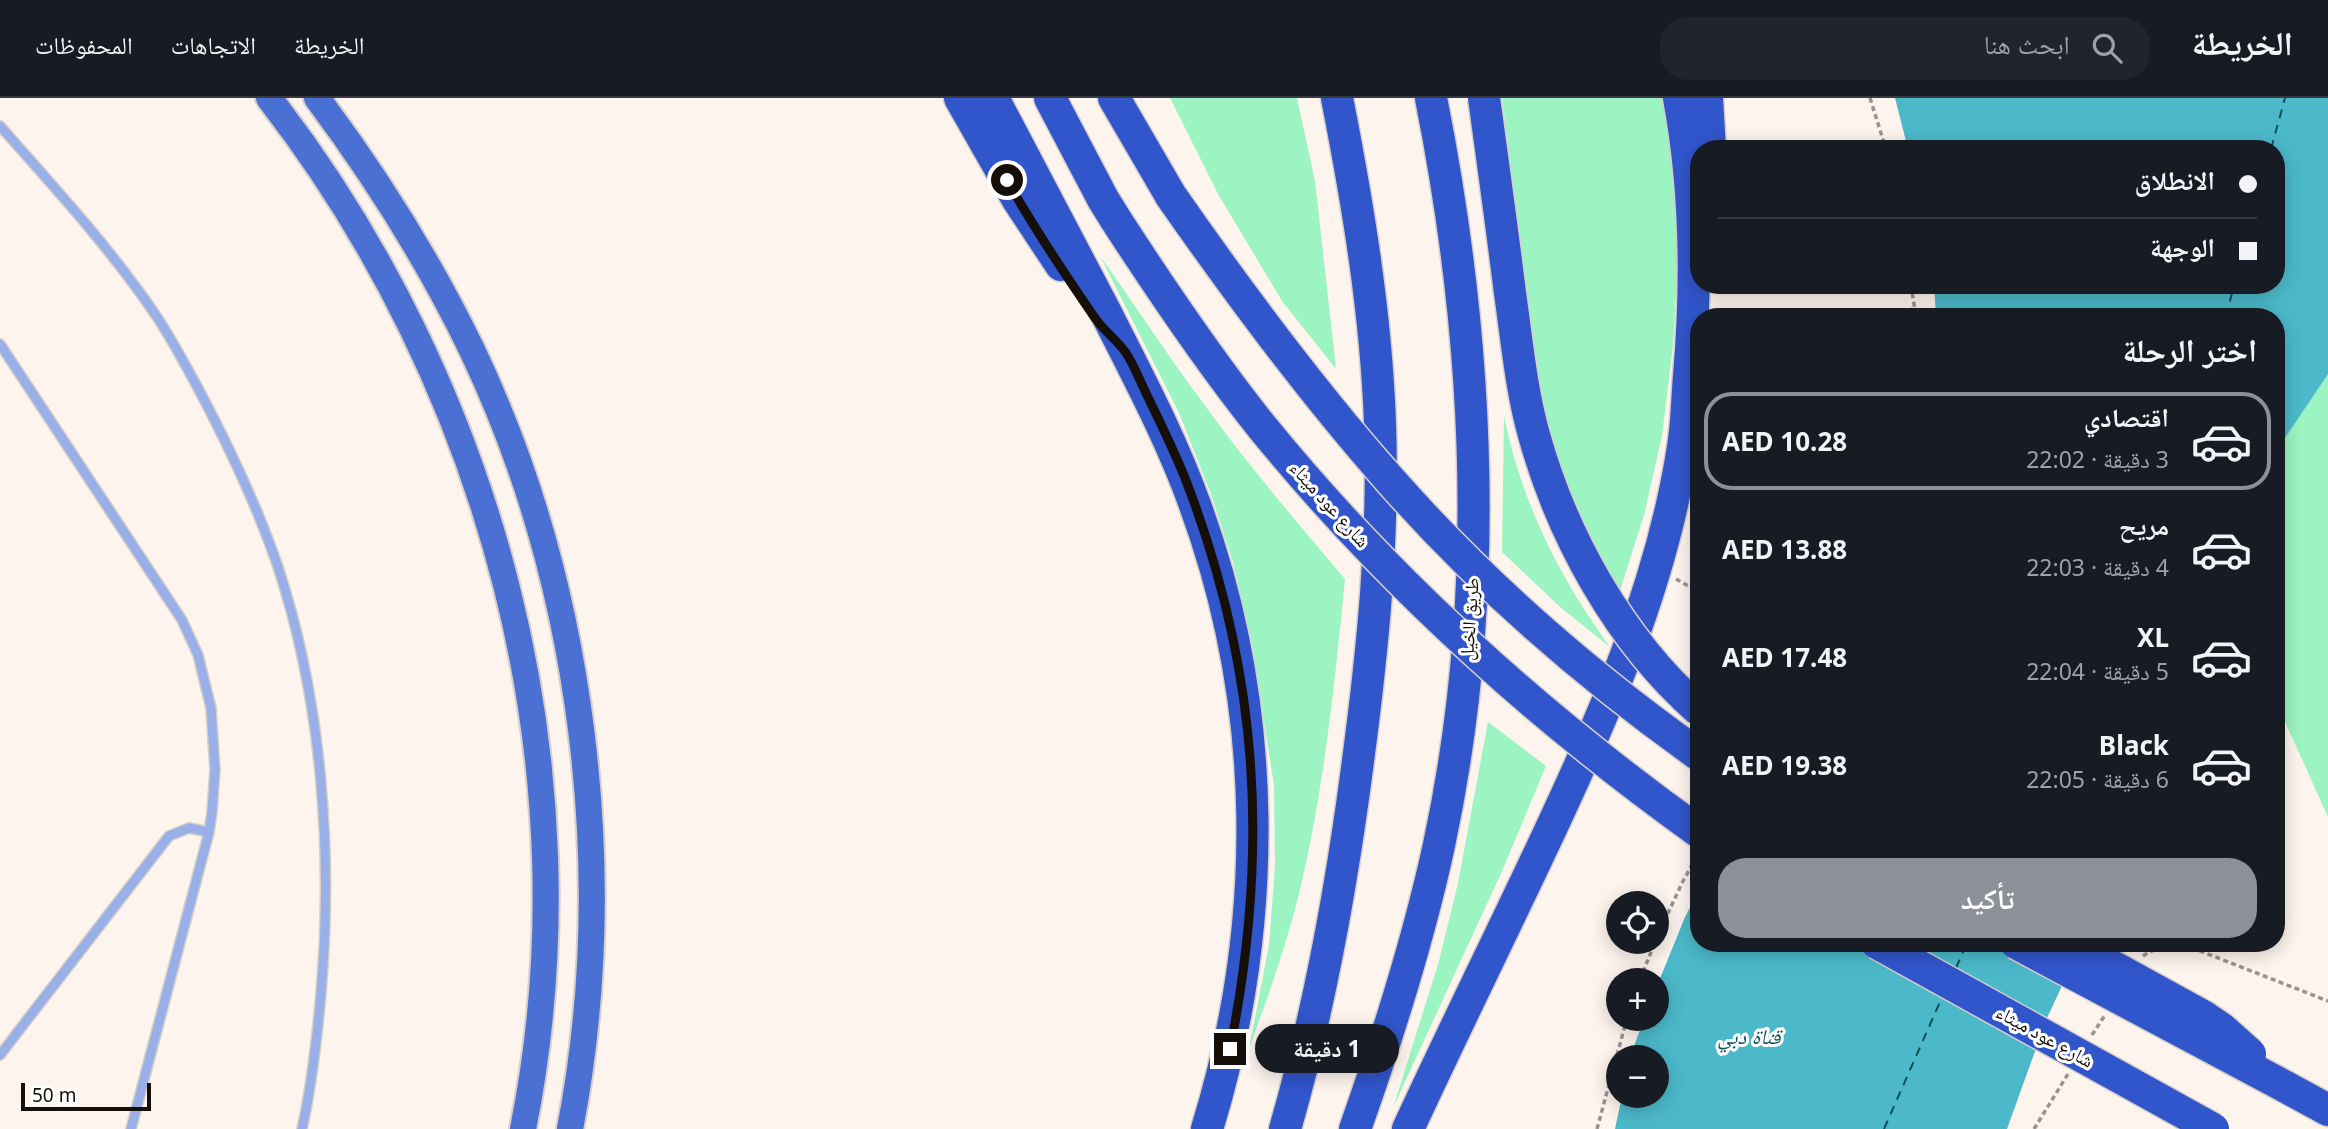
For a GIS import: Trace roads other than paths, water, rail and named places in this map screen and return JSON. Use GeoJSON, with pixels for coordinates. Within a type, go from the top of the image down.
{"type":"FeatureCollection","features":[{"type":"Feature","properties":{"kind":"highway"},"geometry":{"type":"LineString","coordinates":[[961,98],[1018,200],[1096,319],[1125,351]]}},
{"type":"Feature","properties":{"kind":"highway"},"geometry":{"type":"LineString","coordinates":[[992,98],[1164,430],[1195,503],[1223,591],[1242,682],[1252,773],[1251,912],[1230,1049],[1207,1129]]}},
{"type":"Feature","properties":{"kind":"highway"},"geometry":{"type":"LineString","coordinates":[[1032,98],[1109,209]]}},
{"type":"Feature","properties":{"kind":"highway","name":"شارع عود ميثاء"},"geometry":{"type":"LineString","coordinates":[[1050,98],[1109,209],[1186,326],[1262,427],[1345,523],[1433,613],[1526,699],[1624,778],[1690,826]]}},
{"type":"Feature","properties":{"kind":"highway"},"geometry":{"type":"LineString","coordinates":[[1114,98],[1171,196],[1240,295],[1392,483],[1477,570],[1566,652],[1690,749]]}},
{"type":"Feature","properties":{"kind":"highway"},"geometry":{"type":"LineString","coordinates":[[1139,98],[1149,135],[1153,166]]}},
{"type":"Feature","properties":{"kind":"highway"},"geometry":{"type":"LineString","coordinates":[[1285,1129],[1323,978],[1349,834],[1373,648],[1380,545],[1380,420],[1367,269],[1337,98]]}},
{"type":"Feature","properties":{"kind":"highway","name":"طريق الخيل"},"geometry":{"type":"LineString","coordinates":[[1355,1129],[1417,939],[1439,844],[1456,748],[1469,638],[1474,555],[1474,460],[1468,359],[1459,262],[1431,98]]}},
{"type":"Feature","properties":{"kind":"highway"},"geometry":{"type":"LineString","coordinates":[[1484,98],[1522,382],[1550,485],[1571,534],[1596,581],[1625,626],[1658,668],[1690,701]]}},
{"type":"Feature","properties":{"kind":"highway"},"geometry":{"type":"LineString","coordinates":[[1679,98],[1690,179]]}},
{"type":"Feature","properties":{"kind":"highway"},"geometry":{"type":"LineString","coordinates":[[1707,98],[1709,140]]}},
{"type":"Feature","properties":{"kind":"highway"},"geometry":{"type":"LineString","coordinates":[[1684,444],[1690,365]]}},
{"type":"Feature","properties":{"kind":"highway"},"geometry":{"type":"LineString","coordinates":[[1408,1129],[1609,702],[1655,568],[1690,428]]}},
{"type":"Feature","properties":{"kind":"highway","name":"شارع عود ميثاء"},"geometry":{"type":"LineString","coordinates":[[1893,952],[2213,1129]]}},
{"type":"Feature","properties":{"kind":"highway"},"geometry":{"type":"LineString","coordinates":[[2034,952],[2328,1110]]}},
{"type":"Feature","properties":{"kind":"highway"},"geometry":{"type":"LineString","coordinates":[[2086,952],[2213,1022],[2284,1086]]}},
{"type":"Feature","properties":{"kind":"main road"},"geometry":{"type":"LineString","coordinates":[[269,98],[344,204],[407,319],[456,428],[506,581],[529,691],[544,849],[541,985],[532,1076],[523,1129]]}},
{"type":"Feature","properties":{"kind":"main road"},"geometry":{"type":"LineString","coordinates":[[317,98],[382,190],[427,264],[467,341],[514,454],[551,574],[572,669],[590,834],[590,948],[586,1005],[570,1129]]}},
{"type":"Feature","properties":{"kind":"lane"},"geometry":{"type":"LineString","coordinates":[[0,126],[95,234],[158,319],[194,380],[236,461],[258,512],[293,618],[314,728],[325,842],[324,959],[313,1076],[302,1129]]}},
{"type":"Feature","properties":{"kind":"lane"},"geometry":{"type":"LineString","coordinates":[[0,344],[173,603],[191,637],[204,673],[214,727],[214,780],[209,832],[131,1129]]}},
{"type":"Feature","properties":{"kind":"lane"},"geometry":{"type":"LineString","coordinates":[[0,1055],[169,836],[189,828],[209,832]]}},
{"type":"Feature","properties":{"kind":"water"},"geometry":{"type":"Polygon","coordinates":[[[1895,98],[2328,98],[2328,374],[2285,438],[2285,308],[1935,308],[1935,294],[2285,294],[2285,140],[1906,140],[1895,98]]]}},
{"type":"Feature","properties":{"kind":"water","name":"قناة دبي"},"geometry":{"type":"Polygon","coordinates":[[[1690,908],[1690,952],[2078,952],[2047,1018],[2007,1129],[1615,1129],[1619,1108],[1669,1108],[1669,1045],[1634,1045],[1640,1031],[1669,1031],[1669,968],[1664,968],[1690,908]]]}}]}
